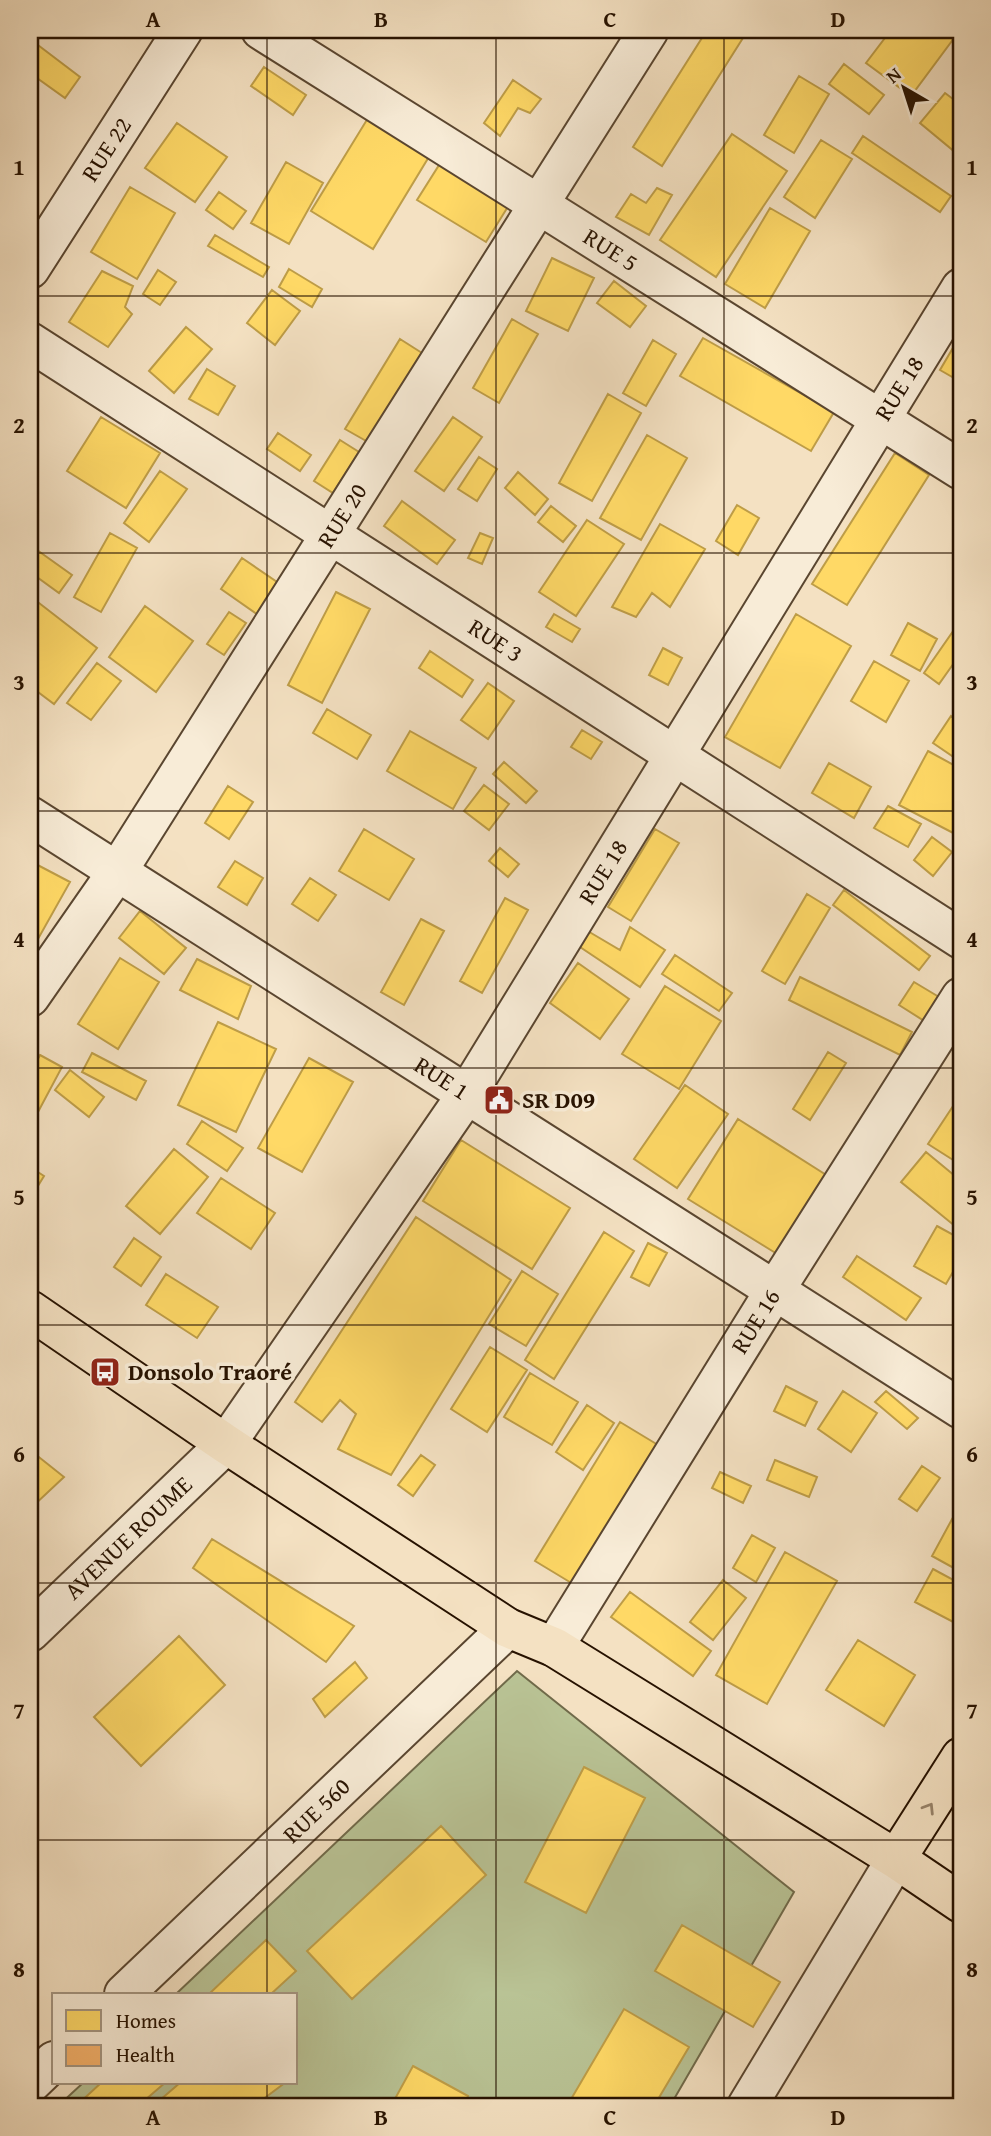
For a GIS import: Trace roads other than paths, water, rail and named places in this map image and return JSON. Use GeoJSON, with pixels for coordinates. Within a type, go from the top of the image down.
{"type":"FeatureCollection","features":[{"type":"Feature","properties":{"kind":"main road"},"geometry":{"type":"LineString","coordinates":[[30,1310],[226,1444],[508,1628],[554,1647],[896,1859],[961,1903]]}},
{"type":"Feature","properties":{"kind":"main road"},"geometry":{"type":"LineString","coordinates":[[896,1859],[961,1757]]}},
{"type":"Feature","properties":{"kind":"street","name":"RUE 22"},"geometry":{"type":"LineString","coordinates":[[30,269],[183,30]]}},
{"type":"Feature","properties":{"kind":"street","name":"RUE 5"},"geometry":{"type":"LineString","coordinates":[[261,30],[961,470]]}},
{"type":"Feature","properties":{"kind":"street","name":"RUE 20"},"geometry":{"type":"LineString","coordinates":[[30,997],[117,872],[649,30]]}},
{"type":"Feature","properties":{"kind":"street","name":"RUE 18"},"geometry":{"type":"LineString","coordinates":[[226,1444],[467,1094],[961,288]]}},
{"type":"Feature","properties":{"kind":"street","name":"RUE 3"},"geometry":{"type":"LineString","coordinates":[[30,342],[961,939]]}},
{"type":"Feature","properties":{"kind":"street","name":"RUE 1"},"geometry":{"type":"LineString","coordinates":[[30,816],[961,1409]]}},
{"type":"Feature","properties":{"kind":"street","name":"RUE 16"},"geometry":{"type":"LineString","coordinates":[[554,1647],[775,1290],[961,997]]}},
{"type":"Feature","properties":{"kind":"street","name":"AVENUE ROUME"},"geometry":{"type":"LineString","coordinates":[[30,1632],[226,1444]]}},
{"type":"Feature","properties":{"kind":"street","name":"RUE 560"},"geometry":{"type":"LineString","coordinates":[[125,1993],[508,1628]]}},
{"type":"Feature","properties":{"kind":"street"},"geometry":{"type":"LineString","coordinates":[[747,2106],[896,1859]]}},
{"type":"Feature","properties":{"kind":"street"},"geometry":{"type":"LineString","coordinates":[[30,2084],[52,2063]]}},
{"type":"Feature","properties":{"kind":"place","name":"SR D09"},"geometry":{"type":"Point","coordinates":[499,1100]}},
{"type":"Feature","properties":{"kind":"place","name":"Donsolo Traoré"},"geometry":{"type":"Point","coordinates":[105,1372]}}]}
